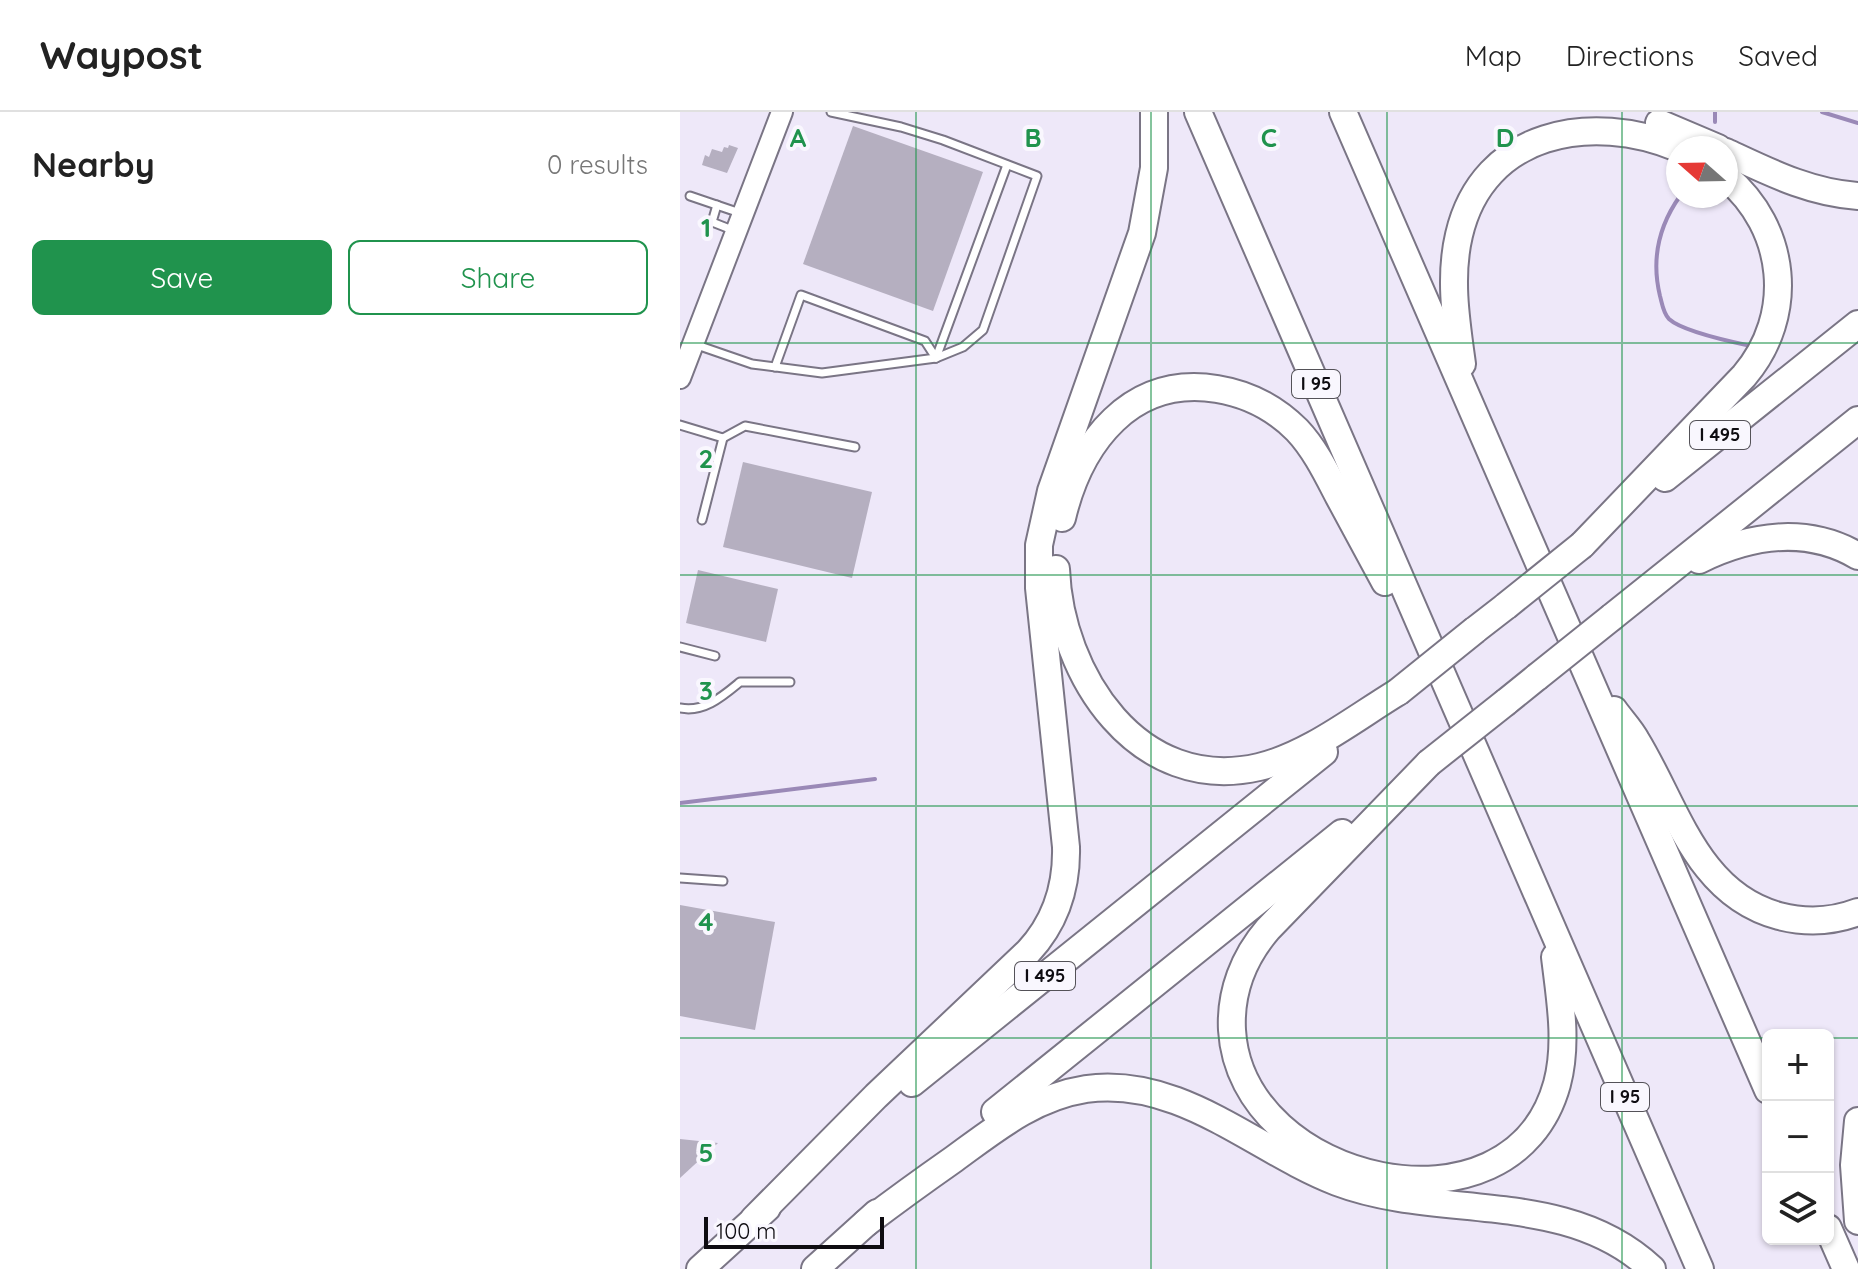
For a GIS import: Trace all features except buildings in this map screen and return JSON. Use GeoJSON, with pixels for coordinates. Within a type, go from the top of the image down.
{"type":"FeatureCollection","features":[{"type":"Feature","properties":{"kind":"highway"},"geometry":{"type":"LineString","coordinates":[[754,1219],[876,1096],[1028,952],[1045,931],[1058,906],[1065,874],[1066,847],[1039,588],[1039,545],[1051,491],[1142,233],[1154,168],[1154,112]]}},
{"type":"Feature","properties":{"kind":"highway","name":"I 95"},"geometry":{"type":"LineString","coordinates":[[1198,112],[1700,1269]]}},
{"type":"Feature","properties":{"kind":"highway"},"geometry":{"type":"LineString","coordinates":[[1343,112],[1762,1076]]}},
{"type":"Feature","properties":{"kind":"highway"},"geometry":{"type":"LineString","coordinates":[[1603,112],[1662,123],[1691,136]]}},
{"type":"Feature","properties":{"kind":"highway"},"geometry":{"type":"LineString","coordinates":[[1465,391],[1454,289],[1456,250],[1466,212],[1492,172],[1528,145],[1572,130],[1625,132],[1666,144]]}},
{"type":"Feature","properties":{"kind":"highway"},"geometry":{"type":"LineString","coordinates":[[1738,158],[1798,185],[1858,196]]}},
{"type":"Feature","properties":{"kind":"highway"},"geometry":{"type":"LineString","coordinates":[[1582,545],[1750,369],[1772,330],[1779,294],[1774,247],[1756,208],[1738,189]]}},
{"type":"Feature","properties":{"kind":"highway","name":"I 495"},"geometry":{"type":"LineString","coordinates":[[700,1269],[908,1086],[1858,324]]}},
{"type":"Feature","properties":{"kind":"highway"},"geometry":{"type":"LineString","coordinates":[[1398,692],[1300,751],[1249,769],[1216,770],[1186,766],[1159,755],[1131,735],[1104,706],[1075,658],[1062,621],[1056,579],[1058,537],[1067,497],[1085,458],[1108,425],[1123,411],[1147,397],[1188,387],[1237,393],[1276,412],[1313,450],[1389,590],[1434,656]]}},
{"type":"Feature","properties":{"kind":"highway"},"geometry":{"type":"LineString","coordinates":[[815,1269],[1000,1108],[1858,420]]}},
{"type":"Feature","properties":{"kind":"highway"},"geometry":{"type":"LineString","coordinates":[[1612,617],[1683,569],[1740,543],[1804,537],[1834,544],[1858,556]]}},
{"type":"Feature","properties":{"kind":"highway"},"geometry":{"type":"LineString","coordinates":[[1587,673],[1635,739],[1698,857],[1727,890],[1750,905],[1790,919],[1822,921],[1858,912]]}},
{"type":"Feature","properties":{"kind":"highway"},"geometry":{"type":"LineString","coordinates":[[1429,763],[1268,929],[1245,963],[1233,1005],[1233,1040],[1243,1077],[1258,1105],[1278,1127],[1305,1146],[1371,1173],[1409,1179],[1447,1178],[1485,1170],[1503,1160],[1537,1127],[1550,1104],[1559,1077],[1563,1026],[1551,926]]}},
{"type":"Feature","properties":{"kind":"highway"},"geometry":{"type":"LineString","coordinates":[[866,1223],[1028,1108],[1068,1093],[1120,1088],[1151,1092],[1187,1105],[1319,1174],[1352,1187],[1575,1223],[1619,1244],[1652,1269]]}},
{"type":"Feature","properties":{"kind":"highway"},"geometry":{"type":"LineString","coordinates":[[1858,1121],[1854,1175],[1858,1221]]}},
{"type":"Feature","properties":{"kind":"highway"},"geometry":{"type":"LineString","coordinates":[[1834,1242],[1846,1269]]}},
{"type":"Feature","properties":{"kind":"main road"},"geometry":{"type":"LineString","coordinates":[[680,378],[782,112]]}},
{"type":"Feature","properties":{"kind":"lane"},"geometry":{"type":"LineString","coordinates":[[693,343],[752,364],[822,373],[936,358],[963,347],[983,330],[1037,176],[915,131],[831,112]]}},
{"type":"Feature","properties":{"kind":"lane"},"geometry":{"type":"LineString","coordinates":[[936,358],[1007,165]]}},
{"type":"Feature","properties":{"kind":"lane"},"geometry":{"type":"LineString","coordinates":[[690,196],[717,205],[738,223]]}},
{"type":"Feature","properties":{"kind":"lane"},"geometry":{"type":"LineString","coordinates":[[717,205],[712,222],[738,223]]}},
{"type":"Feature","properties":{"kind":"lane"},"geometry":{"type":"LineString","coordinates":[[775,367],[801,295],[925,341],[936,358]]}},
{"type":"Feature","properties":{"kind":"lane"},"geometry":{"type":"LineString","coordinates":[[680,425],[723,438],[745,426],[855,447]]}},
{"type":"Feature","properties":{"kind":"lane"},"geometry":{"type":"LineString","coordinates":[[702,520],[723,438]]}},
{"type":"Feature","properties":{"kind":"lane"},"geometry":{"type":"LineString","coordinates":[[680,647],[715,656]]}},
{"type":"Feature","properties":{"kind":"lane"},"geometry":{"type":"LineString","coordinates":[[680,708],[705,706],[740,682],[790,682]]}},
{"type":"Feature","properties":{"kind":"lane"},"geometry":{"type":"LineString","coordinates":[[680,878],[723,881]]}},
{"type":"Feature","properties":{"kind":"waterway"},"geometry":{"type":"LineString","coordinates":[[1715,112],[1715,122]]}},
{"type":"Feature","properties":{"kind":"waterway"},"geometry":{"type":"LineString","coordinates":[[1822,112],[1858,123]]}},
{"type":"Feature","properties":{"kind":"waterway"},"geometry":{"type":"LineString","coordinates":[[1672,208],[1658,244],[1656,269],[1665,314],[1685,328],[1751,346]]}},
{"type":"Feature","properties":{"kind":"waterway"},"geometry":{"type":"LineString","coordinates":[[680,803],[875,779]]}}]}
